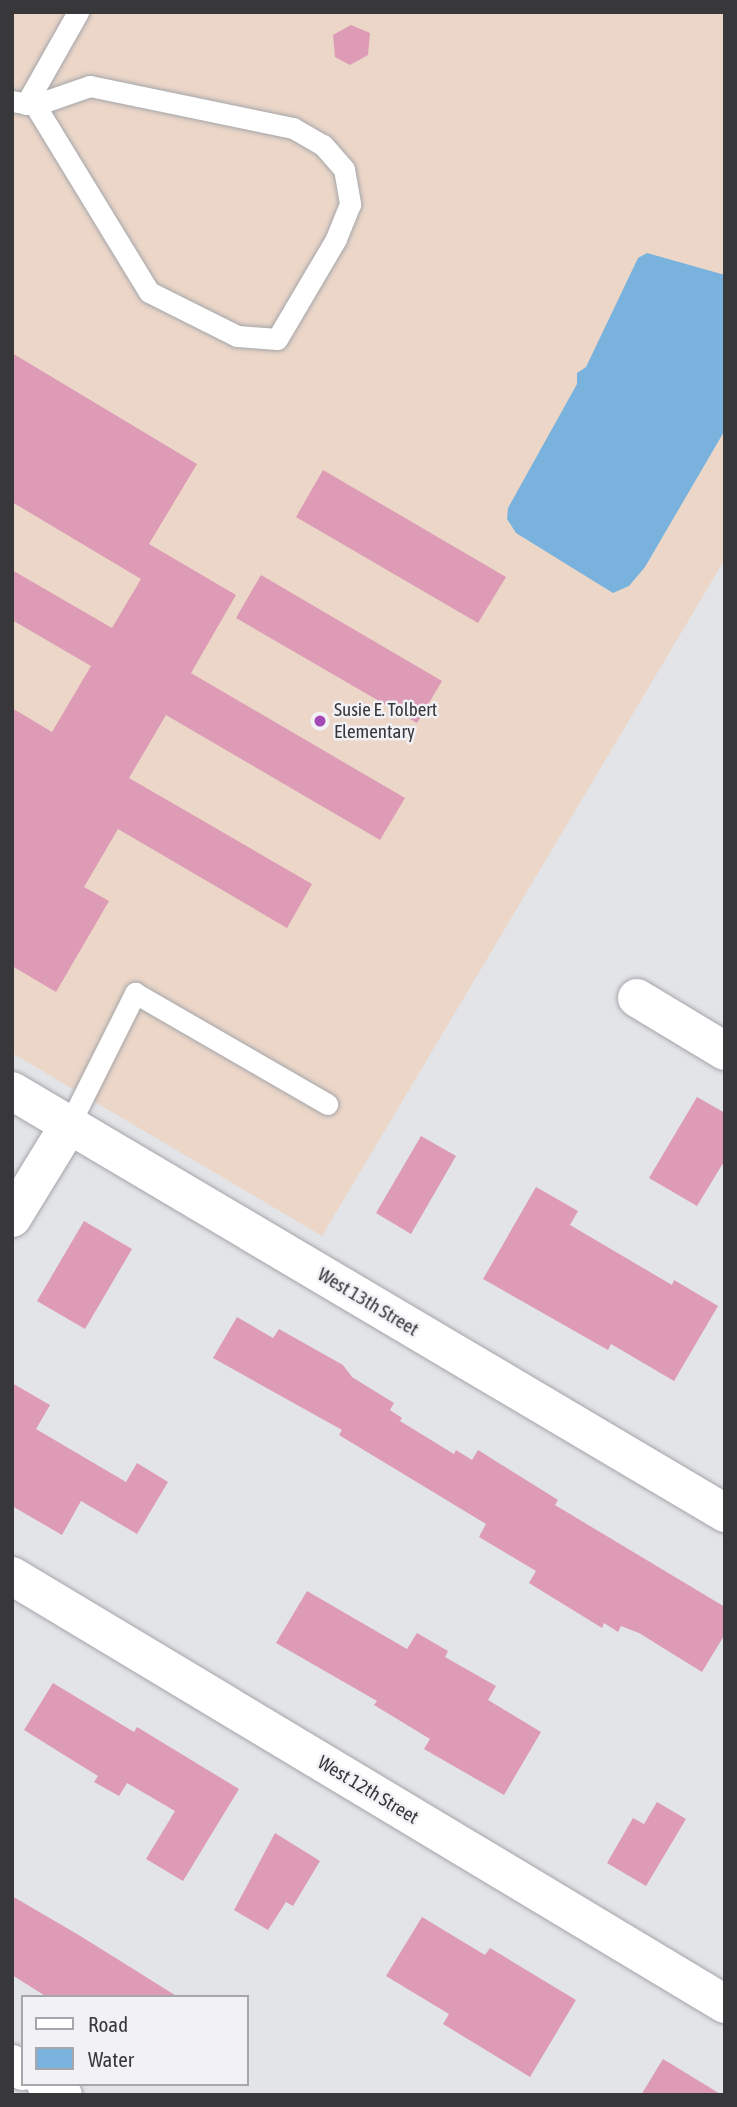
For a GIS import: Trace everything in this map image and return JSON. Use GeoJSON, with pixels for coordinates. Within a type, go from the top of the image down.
{"type":"FeatureCollection","features":[{"type":"Feature","properties":{"kind":"street"},"geometry":{"type":"LineString","coordinates":[[637,998],[725,1051]]}},
{"type":"Feature","properties":{"kind":"street","name":"West 13th Street"},"geometry":{"type":"LineString","coordinates":[[12,1091],[725,1513]]}},
{"type":"Feature","properties":{"kind":"street"},"geometry":{"type":"LineString","coordinates":[[12,1219],[69,1125]]}},
{"type":"Feature","properties":{"kind":"street","name":"West 12th Street"},"geometry":{"type":"LineString","coordinates":[[12,1576],[725,2004]]}},
{"type":"Feature","properties":{"kind":"lane"},"geometry":{"type":"LineString","coordinates":[[25,103],[78,12]]}},
{"type":"Feature","properties":{"kind":"lane"},"geometry":{"type":"LineString","coordinates":[[90,86],[293,128],[323,145],[344,169],[350,204],[336,239],[277,339],[237,336],[149,292],[25,103],[90,86]]}},
{"type":"Feature","properties":{"kind":"lane"},"geometry":{"type":"LineString","coordinates":[[69,1125],[135,993],[327,1104]]}},
{"type":"Feature","properties":{"kind":"shaded area","name":"Susie E. Tolbert Elementary"},"geometry":{"type":"Polygon","coordinates":[[[12,12],[725,12],[725,559],[322,1236],[12,1053],[12,12]]]}},
{"type":"Feature","properties":{"kind":"water"},"geometry":{"type":"Polygon","coordinates":[[[647,253],[725,275],[725,430],[645,567],[629,586],[613,593],[516,533],[507,519],[508,508],[577,384],[577,373],[586,367],[638,258],[647,253]]]}},
{"type":"Feature","properties":{"kind":"building"},"geometry":{"type":"Polygon","coordinates":[[[351,25],[370,33],[368,55],[350,65],[335,57],[333,35],[351,25]]]}},
{"type":"Feature","properties":{"kind":"building"},"geometry":{"type":"Polygon","coordinates":[[[12,353],[197,464],[149,544],[236,595],[191,673],[405,798],[380,840],[166,715],[129,778],[312,884],[287,928],[118,829],[84,887],[109,901],[56,992],[12,966],[12,708],[52,732],[91,666],[12,620],[12,570],[112,628],[141,579],[12,502],[12,353]]]}},
{"type":"Feature","properties":{"kind":"building"},"geometry":{"type":"Polygon","coordinates":[[[323,470],[506,577],[478,623],[296,517],[323,470]]]}},
{"type":"Feature","properties":{"kind":"building"},"geometry":{"type":"Polygon","coordinates":[[[261,575],[442,681],[417,723],[236,618],[261,575]]]}},
{"type":"Feature","properties":{"kind":"building"},"geometry":{"type":"Polygon","coordinates":[[[697,1097],[725,1113],[725,1160],[697,1206],[649,1178],[697,1097]]]}},
{"type":"Feature","properties":{"kind":"building"},"geometry":{"type":"Polygon","coordinates":[[[421,1136],[456,1156],[411,1234],[376,1213],[421,1136]]]}},
{"type":"Feature","properties":{"kind":"building"},"geometry":{"type":"Polygon","coordinates":[[[536,1187],[578,1211],[570,1225],[672,1285],[674,1280],[718,1306],[674,1381],[611,1344],[608,1350],[483,1279],[536,1187]]]}},
{"type":"Feature","properties":{"kind":"building"},"geometry":{"type":"Polygon","coordinates":[[[84,1221],[132,1249],[85,1329],[37,1301],[84,1221]]]}},
{"type":"Feature","properties":{"kind":"building"},"geometry":{"type":"Polygon","coordinates":[[[237,1317],[273,1338],[279,1329],[343,1365],[352,1377],[394,1403],[390,1410],[402,1418],[400,1421],[454,1454],[456,1450],[472,1460],[478,1450],[558,1500],[555,1505],[725,1607],[725,1634],[702,1672],[639,1633],[621,1626],[618,1632],[604,1623],[602,1628],[529,1583],[536,1571],[479,1537],[486,1524],[339,1435],[342,1430],[213,1358],[237,1317]]]}},
{"type":"Feature","properties":{"kind":"building"},"geometry":{"type":"Polygon","coordinates":[[[12,1383],[50,1405],[36,1429],[126,1482],[137,1463],[168,1482],[137,1534],[81,1501],[62,1535],[12,1506],[12,1383]]]}},
{"type":"Feature","properties":{"kind":"building"},"geometry":{"type":"Polygon","coordinates":[[[307,1591],[407,1649],[417,1633],[448,1651],[445,1657],[496,1686],[488,1700],[541,1732],[504,1795],[424,1749],[430,1739],[374,1705],[377,1701],[276,1643],[307,1591]]]}},
{"type":"Feature","properties":{"kind":"building"},"geometry":{"type":"Polygon","coordinates":[[[53,1683],[134,1732],[137,1727],[239,1789],[183,1881],[146,1859],[175,1811],[127,1783],[119,1796],[94,1782],[98,1776],[24,1730],[53,1683]]]}},
{"type":"Feature","properties":{"kind":"building"},"geometry":{"type":"Polygon","coordinates":[[[657,1802],[686,1819],[646,1886],[607,1863],[633,1818],[644,1824],[657,1802]]]}},
{"type":"Feature","properties":{"kind":"building"},"geometry":{"type":"Polygon","coordinates":[[[275,1833],[320,1861],[293,1906],[286,1902],[268,1930],[234,1910],[275,1833]]]}},
{"type":"Feature","properties":{"kind":"building"},"geometry":{"type":"Polygon","coordinates":[[[12,1896],[175,1995],[44,1995],[12,1975],[12,1896]]]}},
{"type":"Feature","properties":{"kind":"building"},"geometry":{"type":"Polygon","coordinates":[[[422,1917],[485,1955],[490,1948],[576,2000],[530,2077],[443,2024],[449,2014],[386,1976],[422,1917]]]}},
{"type":"Feature","properties":{"kind":"building"},"geometry":{"type":"Polygon","coordinates":[[[663,2059],[722,2095],[641,2095],[663,2059]]]}},
{"type":"Feature","properties":{"kind":"place","name":"Susie E. Tolbert Elementary"},"geometry":{"type":"Point","coordinates":[320,721]}}]}
